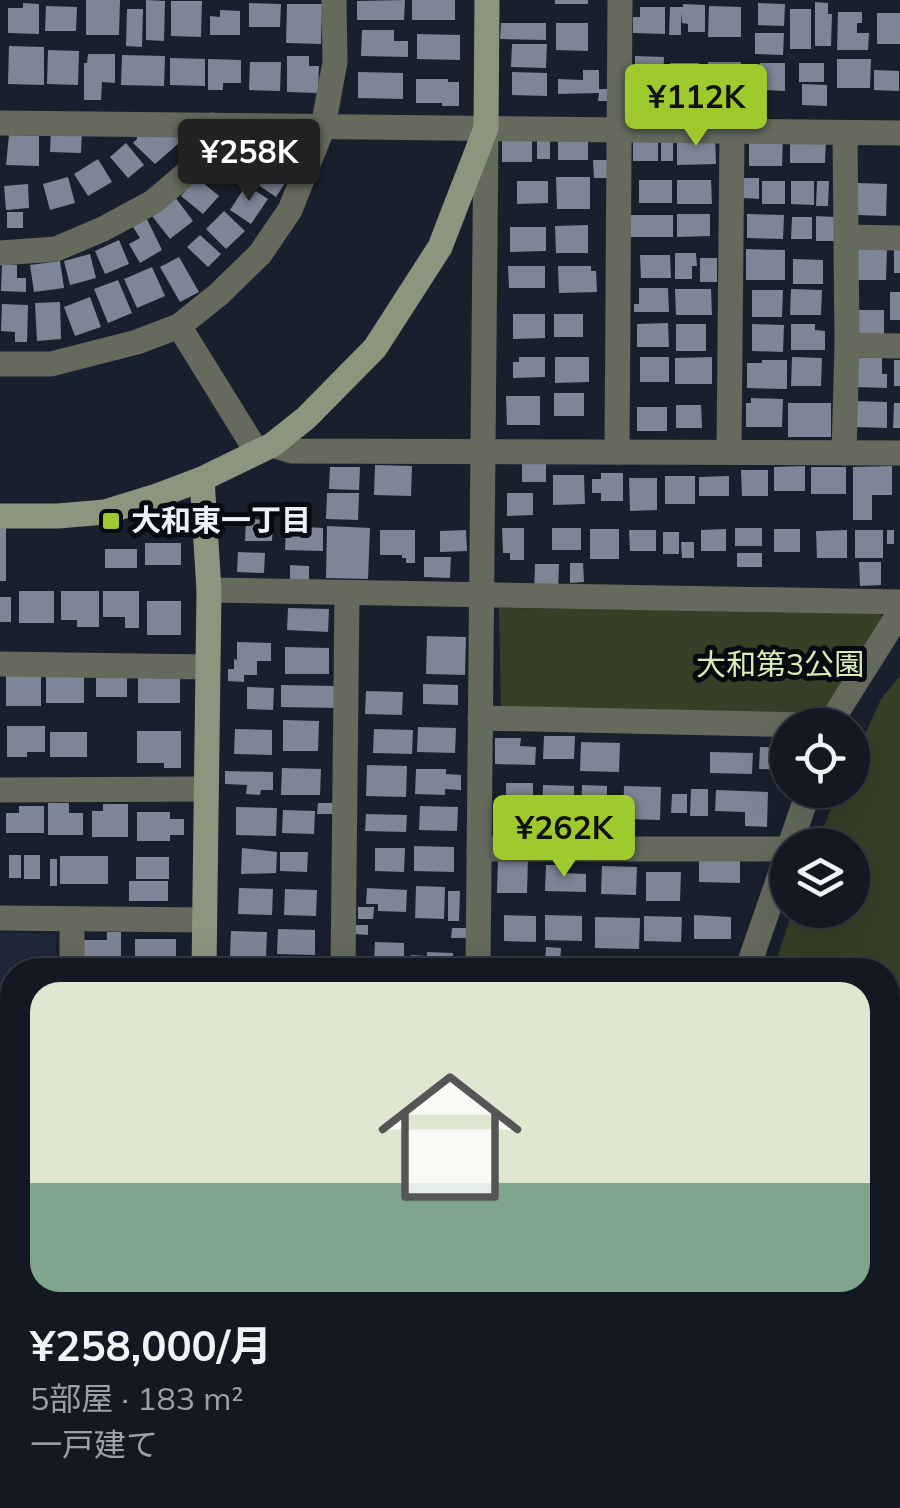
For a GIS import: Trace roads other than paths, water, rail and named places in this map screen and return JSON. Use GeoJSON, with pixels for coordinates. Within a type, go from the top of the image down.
{"type":"FeatureCollection","features":[{"type":"Feature","properties":{"kind":"street"},"geometry":{"type":"LineString","coordinates":[[0,364],[51,364],[137,342],[179,326],[260,254],[290,210],[323,127],[336,62],[334,0]]}},
{"type":"Feature","properties":{"kind":"street"},"geometry":{"type":"LineString","coordinates":[[478,958],[487,0]]}},
{"type":"Feature","properties":{"kind":"street"},"geometry":{"type":"LineString","coordinates":[[617,452],[620,0]]}},
{"type":"Feature","properties":{"kind":"street"},"geometry":{"type":"LineString","coordinates":[[0,123],[900,133]]}},
{"type":"Feature","properties":{"kind":"street"},"geometry":{"type":"LineString","coordinates":[[0,253],[56,249],[153,202],[187,172],[211,125]]}},
{"type":"Feature","properties":{"kind":"street"},"geometry":{"type":"LineString","coordinates":[[0,516],[105,512],[158,496],[265,449],[306,418],[375,348],[440,247],[486,128]]}},
{"type":"Feature","properties":{"kind":"street"},"geometry":{"type":"LineString","coordinates":[[730,452],[732,132]]}},
{"type":"Feature","properties":{"kind":"street"},"geometry":{"type":"LineString","coordinates":[[844,133],[844,453]]}},
{"type":"Feature","properties":{"kind":"street"},"geometry":{"type":"LineString","coordinates":[[846,237],[900,238]]}},
{"type":"Feature","properties":{"kind":"street"},"geometry":{"type":"LineString","coordinates":[[179,326],[265,449]]}},
{"type":"Feature","properties":{"kind":"street"},"geometry":{"type":"LineString","coordinates":[[846,346],[900,346]]}},
{"type":"Feature","properties":{"kind":"street"},"geometry":{"type":"LineString","coordinates":[[265,449],[900,453]]}},
{"type":"Feature","properties":{"kind":"street"},"geometry":{"type":"LineString","coordinates":[[202,478],[209,590],[204,958]]}},
{"type":"Feature","properties":{"kind":"street"},"geometry":{"type":"LineString","coordinates":[[209,590],[900,602]]}},
{"type":"Feature","properties":{"kind":"street"},"geometry":{"type":"LineString","coordinates":[[343,958],[347,593]]}},
{"type":"Feature","properties":{"kind":"street"},"geometry":{"type":"LineString","coordinates":[[841,708],[900,612]]}},
{"type":"Feature","properties":{"kind":"street"},"geometry":{"type":"LineString","coordinates":[[0,664],[207,667]]}},
{"type":"Feature","properties":{"kind":"street"},"geometry":{"type":"LineString","coordinates":[[480,718],[770,724]]}},
{"type":"Feature","properties":{"kind":"street"},"geometry":{"type":"LineString","coordinates":[[0,790],[206,790]]}},
{"type":"Feature","properties":{"kind":"street"},"geometry":{"type":"LineString","coordinates":[[479,848],[770,848]]}},
{"type":"Feature","properties":{"kind":"street"},"geometry":{"type":"LineString","coordinates":[[751,958],[770,902]]}},
{"type":"Feature","properties":{"kind":"street"},"geometry":{"type":"LineString","coordinates":[[0,918],[204,920]]}},
{"type":"Feature","properties":{"kind":"street"},"geometry":{"type":"LineString","coordinates":[[72,919],[72,958]]}},
{"type":"Feature","properties":{"kind":"place","name":"大和東一丁目"},"geometry":{"type":"Point","coordinates":[111,521]}},
{"type":"Feature","properties":{"kind":"park label","name":"大和第3公園"},"geometry":{"type":"Point","coordinates":[780,665]}}]}
